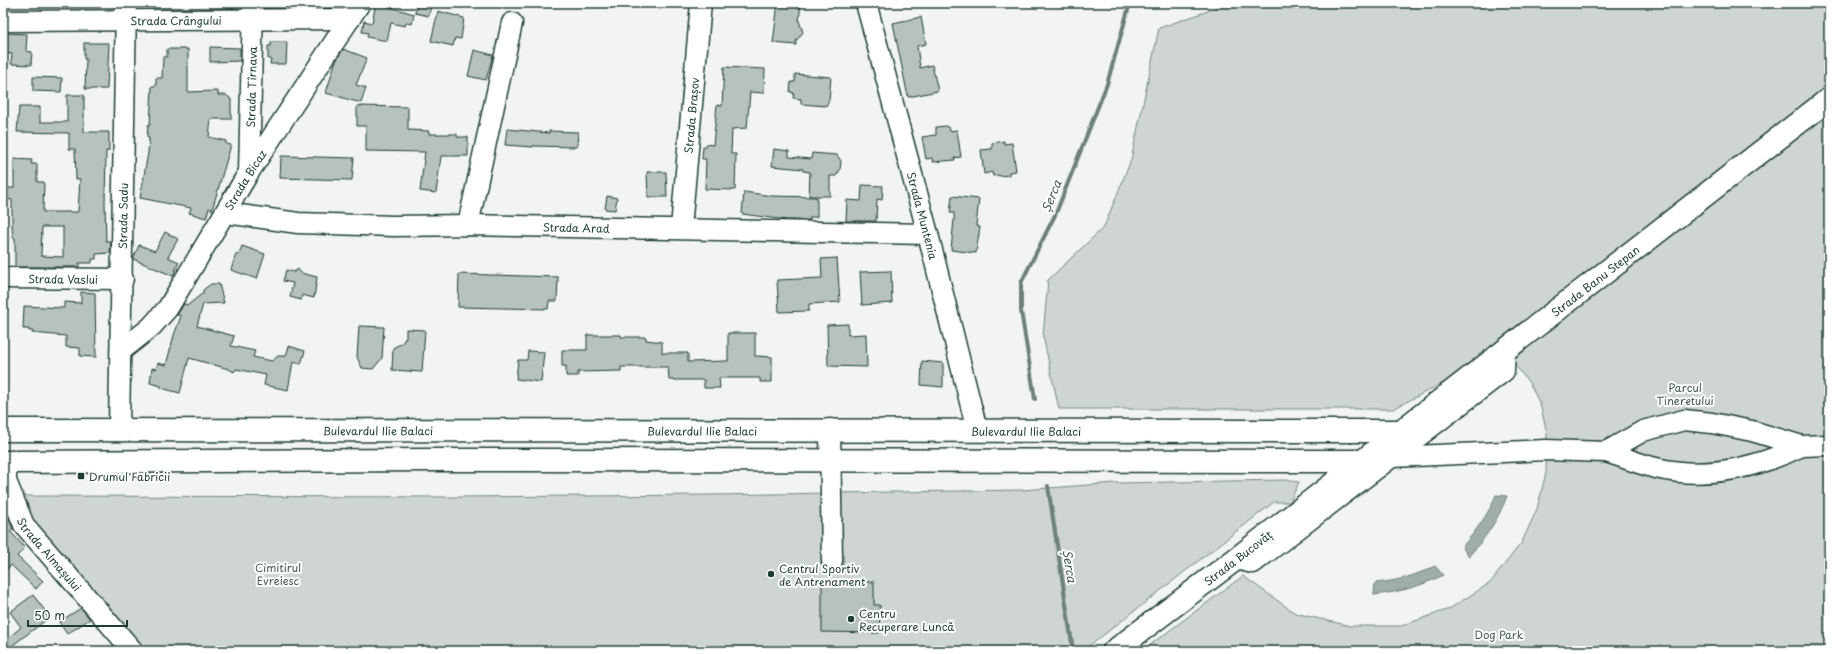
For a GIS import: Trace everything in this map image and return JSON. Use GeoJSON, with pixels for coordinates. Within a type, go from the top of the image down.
{"type":"FeatureCollection","features":[{"type":"Feature","properties":{"kind":"main road","name":"Strada Banu Stepan"},"geometry":{"type":"LineString","coordinates":[[1361,462],[1829,99]]}},
{"type":"Feature","properties":{"kind":"main road","name":"Bulevardul Ilie Balaci"},"geometry":{"type":"LineString","coordinates":[[3,430],[1401,430]]}},
{"type":"Feature","properties":{"kind":"main road"},"geometry":{"type":"LineString","coordinates":[[50,430],[51,462]]}},
{"type":"Feature","properties":{"kind":"main road"},"geometry":{"type":"LineString","coordinates":[[4,472],[51,462],[830,460],[1361,462]]}},
{"type":"Feature","properties":{"kind":"main road","name":"Strada Bucovăț"},"geometry":{"type":"LineString","coordinates":[[1114,651],[1361,462]]}},
{"type":"Feature","properties":{"kind":"street","name":"Strada Bicaz"},"geometry":{"type":"LineString","coordinates":[[122,350],[151,327],[168,308],[226,213],[249,172],[360,3]]}},
{"type":"Feature","properties":{"kind":"street","name":"Strada Brașov"},"geometry":{"type":"LineString","coordinates":[[681,228],[701,3]]}},
{"type":"Feature","properties":{"kind":"street","name":"Strada Muntenia"},"geometry":{"type":"LineString","coordinates":[[866,3],[928,234],[977,430]]}},
{"type":"Feature","properties":{"kind":"street","name":"Strada Crângului"},"geometry":{"type":"LineString","coordinates":[[3,21],[126,12],[252,11],[350,19]]}},
{"type":"Feature","properties":{"kind":"street","name":"Strada Tîrnava"},"geometry":{"type":"LineString","coordinates":[[249,172],[252,11]]}},
{"type":"Feature","properties":{"kind":"street","name":"Strada Sadu"},"geometry":{"type":"LineString","coordinates":[[119,430],[122,350],[126,12]]}},
{"type":"Feature","properties":{"kind":"street"},"geometry":{"type":"LineString","coordinates":[[468,225],[512,24]]}},
{"type":"Feature","properties":{"kind":"street","name":"Strada Arad"},"geometry":{"type":"LineString","coordinates":[[226,213],[298,223],[394,226],[468,225],[681,228],[928,234]]}},
{"type":"Feature","properties":{"kind":"street","name":"Strada Vaslui"},"geometry":{"type":"LineString","coordinates":[[3,278],[123,279]]}},
{"type":"Feature","properties":{"kind":"street"},"geometry":{"type":"LineString","coordinates":[[1236,559],[1253,563],[1504,371],[1504,351]]}},
{"type":"Feature","properties":{"kind":"street"},"geometry":{"type":"LineString","coordinates":[[1606,452],[1644,431],[1684,420],[1712,423],[1752,431],[1802,446],[1829,445]]}},
{"type":"Feature","properties":{"kind":"street"},"geometry":{"type":"LineString","coordinates":[[830,430],[832,561]]}},
{"type":"Feature","properties":{"kind":"street"},"geometry":{"type":"LineString","coordinates":[[1361,462],[1392,457],[1546,450],[1606,452],[1656,468],[1692,473],[1723,472],[1752,465],[1782,455],[1802,446]]}},
{"type":"Feature","properties":{"kind":"street","name":"Strada Almașului"},"geometry":{"type":"LineString","coordinates":[[4,472],[24,525],[133,651]]}},
{"type":"Feature","properties":{"kind":"green space"},"geometry":{"type":"Polygon","coordinates":[[[1231,3],[1829,3],[1829,651],[1142,651],[1243,576],[1295,613],[1350,626],[1401,626],[1449,609],[1490,583],[1522,542],[1537,509],[1546,473],[1547,433],[1540,404],[1530,384],[1504,351],[1393,409],[1059,409],[1043,336],[1048,280],[1104,227],[1131,160],[1159,28],[1231,3]]]}},
{"type":"Feature","properties":{"kind":"green space","name":"Cimitirul Evreiesc"},"geometry":{"type":"Polygon","coordinates":[[[1286,480],[1299,482],[1290,502],[1274,502],[1083,651],[134,651],[24,525],[20,496],[456,497],[710,495],[1022,490],[1116,483],[1286,480]]]}},
{"type":"Feature","properties":{"kind":"shaded area"},"geometry":{"type":"Polygon","coordinates":[[[1496,495],[1507,496],[1500,513],[1491,528],[1469,556],[1462,547],[1481,522],[1496,495]]]}},
{"type":"Feature","properties":{"kind":"shaded area"},"geometry":{"type":"Polygon","coordinates":[[[1435,566],[1443,575],[1426,583],[1409,588],[1374,595],[1375,583],[1406,578],[1435,566]]]}},
{"type":"Feature","properties":{"kind":"building"},"geometry":{"type":"Polygon","coordinates":[[[376,3],[414,14],[412,24],[406,23],[405,26],[391,23],[387,41],[367,37],[368,33],[362,32],[364,21],[372,23],[376,3]]]}},
{"type":"Feature","properties":{"kind":"building"},"geometry":{"type":"Polygon","coordinates":[[[418,3],[431,5],[429,16],[415,13],[418,3]]]}},
{"type":"Feature","properties":{"kind":"building"},"geometry":{"type":"Polygon","coordinates":[[[778,3],[801,3],[799,21],[803,32],[796,41],[796,45],[773,43],[778,3]]]}},
{"type":"Feature","properties":{"kind":"building"},"geometry":{"type":"Polygon","coordinates":[[[438,11],[464,18],[461,39],[455,38],[453,46],[431,41],[438,11]]]}},
{"type":"Feature","properties":{"kind":"building"},"geometry":{"type":"Polygon","coordinates":[[[921,17],[926,44],[917,46],[920,68],[932,65],[938,91],[908,97],[893,23],[921,17]]]}},
{"type":"Feature","properties":{"kind":"building"},"geometry":{"type":"Polygon","coordinates":[[[5,33],[27,34],[26,51],[32,52],[31,65],[11,64],[12,54],[4,53],[5,33]]]}},
{"type":"Feature","properties":{"kind":"building"},"geometry":{"type":"Polygon","coordinates":[[[271,42],[287,42],[286,64],[270,64],[271,59],[268,59],[268,46],[271,46],[271,42]]]}},
{"type":"Feature","properties":{"kind":"building"},"geometry":{"type":"Polygon","coordinates":[[[84,43],[109,43],[107,89],[85,89],[86,59],[84,59],[84,43]]]}},
{"type":"Feature","properties":{"kind":"building"},"geometry":{"type":"Polygon","coordinates":[[[210,47],[240,48],[240,61],[210,62],[210,47]]]}},
{"type":"Feature","properties":{"kind":"building"},"geometry":{"type":"Polygon","coordinates":[[[167,49],[188,49],[188,92],[218,91],[218,95],[226,95],[231,99],[231,119],[211,119],[209,137],[226,141],[226,144],[231,145],[212,210],[209,208],[206,218],[189,213],[191,208],[140,198],[148,153],[149,138],[147,137],[148,125],[150,125],[152,86],[156,86],[156,78],[162,78],[163,57],[167,57],[167,49]]]}},
{"type":"Feature","properties":{"kind":"building"},"geometry":{"type":"Polygon","coordinates":[[[343,49],[367,58],[356,85],[366,88],[361,103],[326,93],[335,63],[343,49]]]}},
{"type":"Feature","properties":{"kind":"building"},"geometry":{"type":"Polygon","coordinates":[[[474,50],[493,55],[486,80],[468,76],[474,50]]]}},
{"type":"Feature","properties":{"kind":"building"},"geometry":{"type":"Polygon","coordinates":[[[724,67],[765,69],[764,93],[750,92],[747,128],[732,129],[731,154],[736,154],[735,190],[705,189],[706,159],[702,159],[703,147],[706,147],[706,144],[713,145],[717,105],[722,106],[724,67]]]}},
{"type":"Feature","properties":{"kind":"building"},"geometry":{"type":"Polygon","coordinates":[[[795,74],[831,77],[829,100],[826,106],[801,104],[801,99],[793,98],[794,93],[790,92],[791,82],[795,82],[795,74]]]}},
{"type":"Feature","properties":{"kind":"building"},"geometry":{"type":"Polygon","coordinates":[[[33,77],[62,78],[61,92],[33,91],[33,77]]]}},
{"type":"Feature","properties":{"kind":"building"},"geometry":{"type":"Polygon","coordinates":[[[67,95],[84,95],[84,132],[109,132],[109,151],[106,151],[105,203],[106,241],[111,241],[110,253],[96,254],[96,259],[92,259],[92,263],[79,263],[79,267],[15,267],[15,238],[13,238],[12,226],[12,200],[6,199],[6,188],[14,188],[14,159],[32,160],[31,164],[37,164],[37,182],[44,182],[43,212],[78,212],[80,179],[76,179],[75,149],[69,149],[69,133],[17,132],[19,107],[40,107],[40,122],[67,122],[67,95]],[[42,227],[41,256],[63,257],[63,227],[42,227]]]}},
{"type":"Feature","properties":{"kind":"building"},"geometry":{"type":"Polygon","coordinates":[[[357,106],[408,107],[408,130],[429,131],[429,134],[457,134],[457,137],[468,137],[468,156],[441,156],[436,193],[420,191],[425,152],[366,151],[366,126],[357,126],[357,106]]]}},
{"type":"Feature","properties":{"kind":"building"},"geometry":{"type":"Polygon","coordinates":[[[936,127],[949,127],[950,131],[957,130],[961,157],[954,158],[955,160],[933,162],[932,158],[926,159],[922,137],[936,135],[936,127]]]}},
{"type":"Feature","properties":{"kind":"building"},"geometry":{"type":"Polygon","coordinates":[[[507,129],[549,133],[549,131],[578,132],[577,147],[533,147],[505,145],[507,129]]]}},
{"type":"Feature","properties":{"kind":"building"},"geometry":{"type":"Polygon","coordinates":[[[1004,141],[1004,144],[1012,143],[1016,171],[1009,172],[1009,175],[999,176],[993,176],[992,172],[984,174],[981,150],[992,149],[992,143],[1004,141]]]}},
{"type":"Feature","properties":{"kind":"building"},"geometry":{"type":"Polygon","coordinates":[[[774,149],[789,151],[789,157],[811,159],[812,153],[837,155],[841,161],[840,170],[836,176],[830,176],[830,196],[809,196],[810,172],[803,171],[803,169],[772,166],[774,149]]]}},
{"type":"Feature","properties":{"kind":"building"},"geometry":{"type":"Polygon","coordinates":[[[281,156],[354,158],[352,180],[280,178],[281,156]]]}},
{"type":"Feature","properties":{"kind":"building"},"geometry":{"type":"Polygon","coordinates":[[[647,172],[666,172],[667,197],[648,197],[647,172]]]}},
{"type":"Feature","properties":{"kind":"building"},"geometry":{"type":"Polygon","coordinates":[[[862,185],[883,186],[882,200],[877,199],[876,221],[846,221],[847,200],[861,201],[862,185]]]}},
{"type":"Feature","properties":{"kind":"building"},"geometry":{"type":"Polygon","coordinates":[[[744,192],[772,196],[817,197],[817,217],[810,217],[810,220],[787,220],[742,214],[744,192]]]}},
{"type":"Feature","properties":{"kind":"building"},"geometry":{"type":"Polygon","coordinates":[[[607,196],[617,198],[615,210],[605,209],[607,196]]]}},
{"type":"Feature","properties":{"kind":"building"},"geometry":{"type":"Polygon","coordinates":[[[952,196],[979,199],[976,226],[980,227],[976,253],[951,250],[954,219],[954,213],[950,213],[952,196]]]}},
{"type":"Feature","properties":{"kind":"building"},"geometry":{"type":"Polygon","coordinates":[[[165,232],[178,239],[168,257],[179,262],[173,276],[133,259],[139,245],[155,251],[165,232]]]}},
{"type":"Feature","properties":{"kind":"building"},"geometry":{"type":"Polygon","coordinates":[[[242,246],[265,254],[257,279],[231,270],[236,254],[239,255],[242,246]]]}},
{"type":"Feature","properties":{"kind":"building"},"geometry":{"type":"Polygon","coordinates":[[[837,258],[840,302],[809,304],[809,311],[779,312],[777,280],[822,278],[821,259],[837,258]]]}},
{"type":"Feature","properties":{"kind":"building"},"geometry":{"type":"Polygon","coordinates":[[[298,269],[301,273],[317,277],[314,298],[302,295],[301,300],[290,297],[293,283],[283,281],[286,270],[294,272],[298,269]]]}},
{"type":"Feature","properties":{"kind":"building"},"geometry":{"type":"Polygon","coordinates":[[[891,271],[892,303],[862,305],[860,272],[891,271]]]}},
{"type":"Feature","properties":{"kind":"building"},"geometry":{"type":"Polygon","coordinates":[[[459,274],[558,277],[557,301],[549,301],[548,309],[458,307],[459,274]]]}},
{"type":"Feature","properties":{"kind":"building"},"geometry":{"type":"Polygon","coordinates":[[[211,284],[219,284],[224,303],[203,304],[197,326],[234,336],[231,346],[255,351],[253,357],[272,361],[278,356],[286,356],[289,346],[305,351],[301,364],[293,362],[288,390],[264,385],[266,375],[236,369],[234,372],[229,369],[189,358],[180,393],[161,388],[161,386],[150,383],[152,368],[156,369],[158,363],[166,365],[181,316],[177,315],[184,304],[188,305],[203,293],[203,290],[211,284]]]}},
{"type":"Feature","properties":{"kind":"building"},"geometry":{"type":"Polygon","coordinates":[[[81,292],[95,293],[96,357],[80,356],[80,348],[66,347],[66,336],[32,333],[33,331],[29,331],[29,329],[23,329],[24,306],[64,308],[64,302],[81,303],[81,292]]]}},
{"type":"Feature","properties":{"kind":"building"},"geometry":{"type":"Polygon","coordinates":[[[848,324],[848,335],[866,334],[867,367],[828,366],[827,325],[848,324]]]}},
{"type":"Feature","properties":{"kind":"building"},"geometry":{"type":"Polygon","coordinates":[[[359,326],[384,327],[382,358],[373,369],[362,368],[357,357],[359,326]]]}},
{"type":"Feature","properties":{"kind":"building"},"geometry":{"type":"Polygon","coordinates":[[[406,329],[425,330],[422,372],[392,370],[393,348],[402,343],[406,337],[406,329]]]}},
{"type":"Feature","properties":{"kind":"building"},"geometry":{"type":"Polygon","coordinates":[[[728,333],[755,333],[755,356],[772,357],[772,382],[760,382],[760,378],[719,378],[720,388],[704,388],[704,380],[669,380],[668,367],[621,367],[621,371],[578,372],[578,376],[566,376],[566,366],[562,366],[562,350],[587,350],[587,335],[646,337],[646,340],[662,342],[662,353],[688,353],[688,362],[728,361],[728,333]]]}},
{"type":"Feature","properties":{"kind":"building"},"geometry":{"type":"Polygon","coordinates":[[[528,351],[544,352],[541,382],[516,379],[518,360],[527,360],[528,351]]]}},
{"type":"Feature","properties":{"kind":"building"},"geometry":{"type":"Polygon","coordinates":[[[922,361],[943,363],[943,387],[921,385],[922,361]]]}},
{"type":"Feature","properties":{"kind":"building"},"geometry":{"type":"Polygon","coordinates":[[[3,511],[8,516],[13,529],[10,531],[25,548],[17,556],[43,581],[36,589],[11,565],[3,573],[3,511]]]}},
{"type":"Feature","properties":{"kind":"building","name":"Centru Recuperare Luncă"},"geometry":{"type":"Polygon","coordinates":[[[822,581],[874,582],[874,605],[880,605],[879,633],[822,632],[822,581]]]}},
{"type":"Feature","properties":{"kind":"building"},"geometry":{"type":"Polygon","coordinates":[[[33,595],[50,617],[9,648],[4,642],[21,627],[10,612],[33,595]]]}},
{"type":"Feature","properties":{"kind":"building"},"geometry":{"type":"Polygon","coordinates":[[[81,608],[90,619],[67,634],[59,622],[81,608]]]}},
{"type":"Feature","properties":{"kind":"waterway","name":"Șerca"},"geometry":{"type":"LineString","coordinates":[[1035,399],[1021,311],[1021,283],[1056,213],[1107,84],[1130,3]]}},
{"type":"Feature","properties":{"kind":"waterway","name":"Șerca"},"geometry":{"type":"LineString","coordinates":[[1048,486],[1073,650]]}},
{"type":"Feature","properties":{"kind":"place","name":"Drumul Fabricii"},"geometry":{"type":"Point","coordinates":[81,476]}},
{"type":"Feature","properties":{"kind":"place","name":"Centrul Sportiv de Antrenament"},"geometry":{"type":"Point","coordinates":[771,574]}},
{"type":"Feature","properties":{"kind":"place","name":"Centru Recuperare Luncă"},"geometry":{"type":"Point","coordinates":[851,619]}},
{"type":"Feature","properties":{"kind":"park label","name":"Parcul Tineretului"},"geometry":{"type":"Point","coordinates":[1685,393]}},
{"type":"Feature","properties":{"kind":"park label","name":"Dog Park"},"geometry":{"type":"Point","coordinates":[1499,634]}}]}
